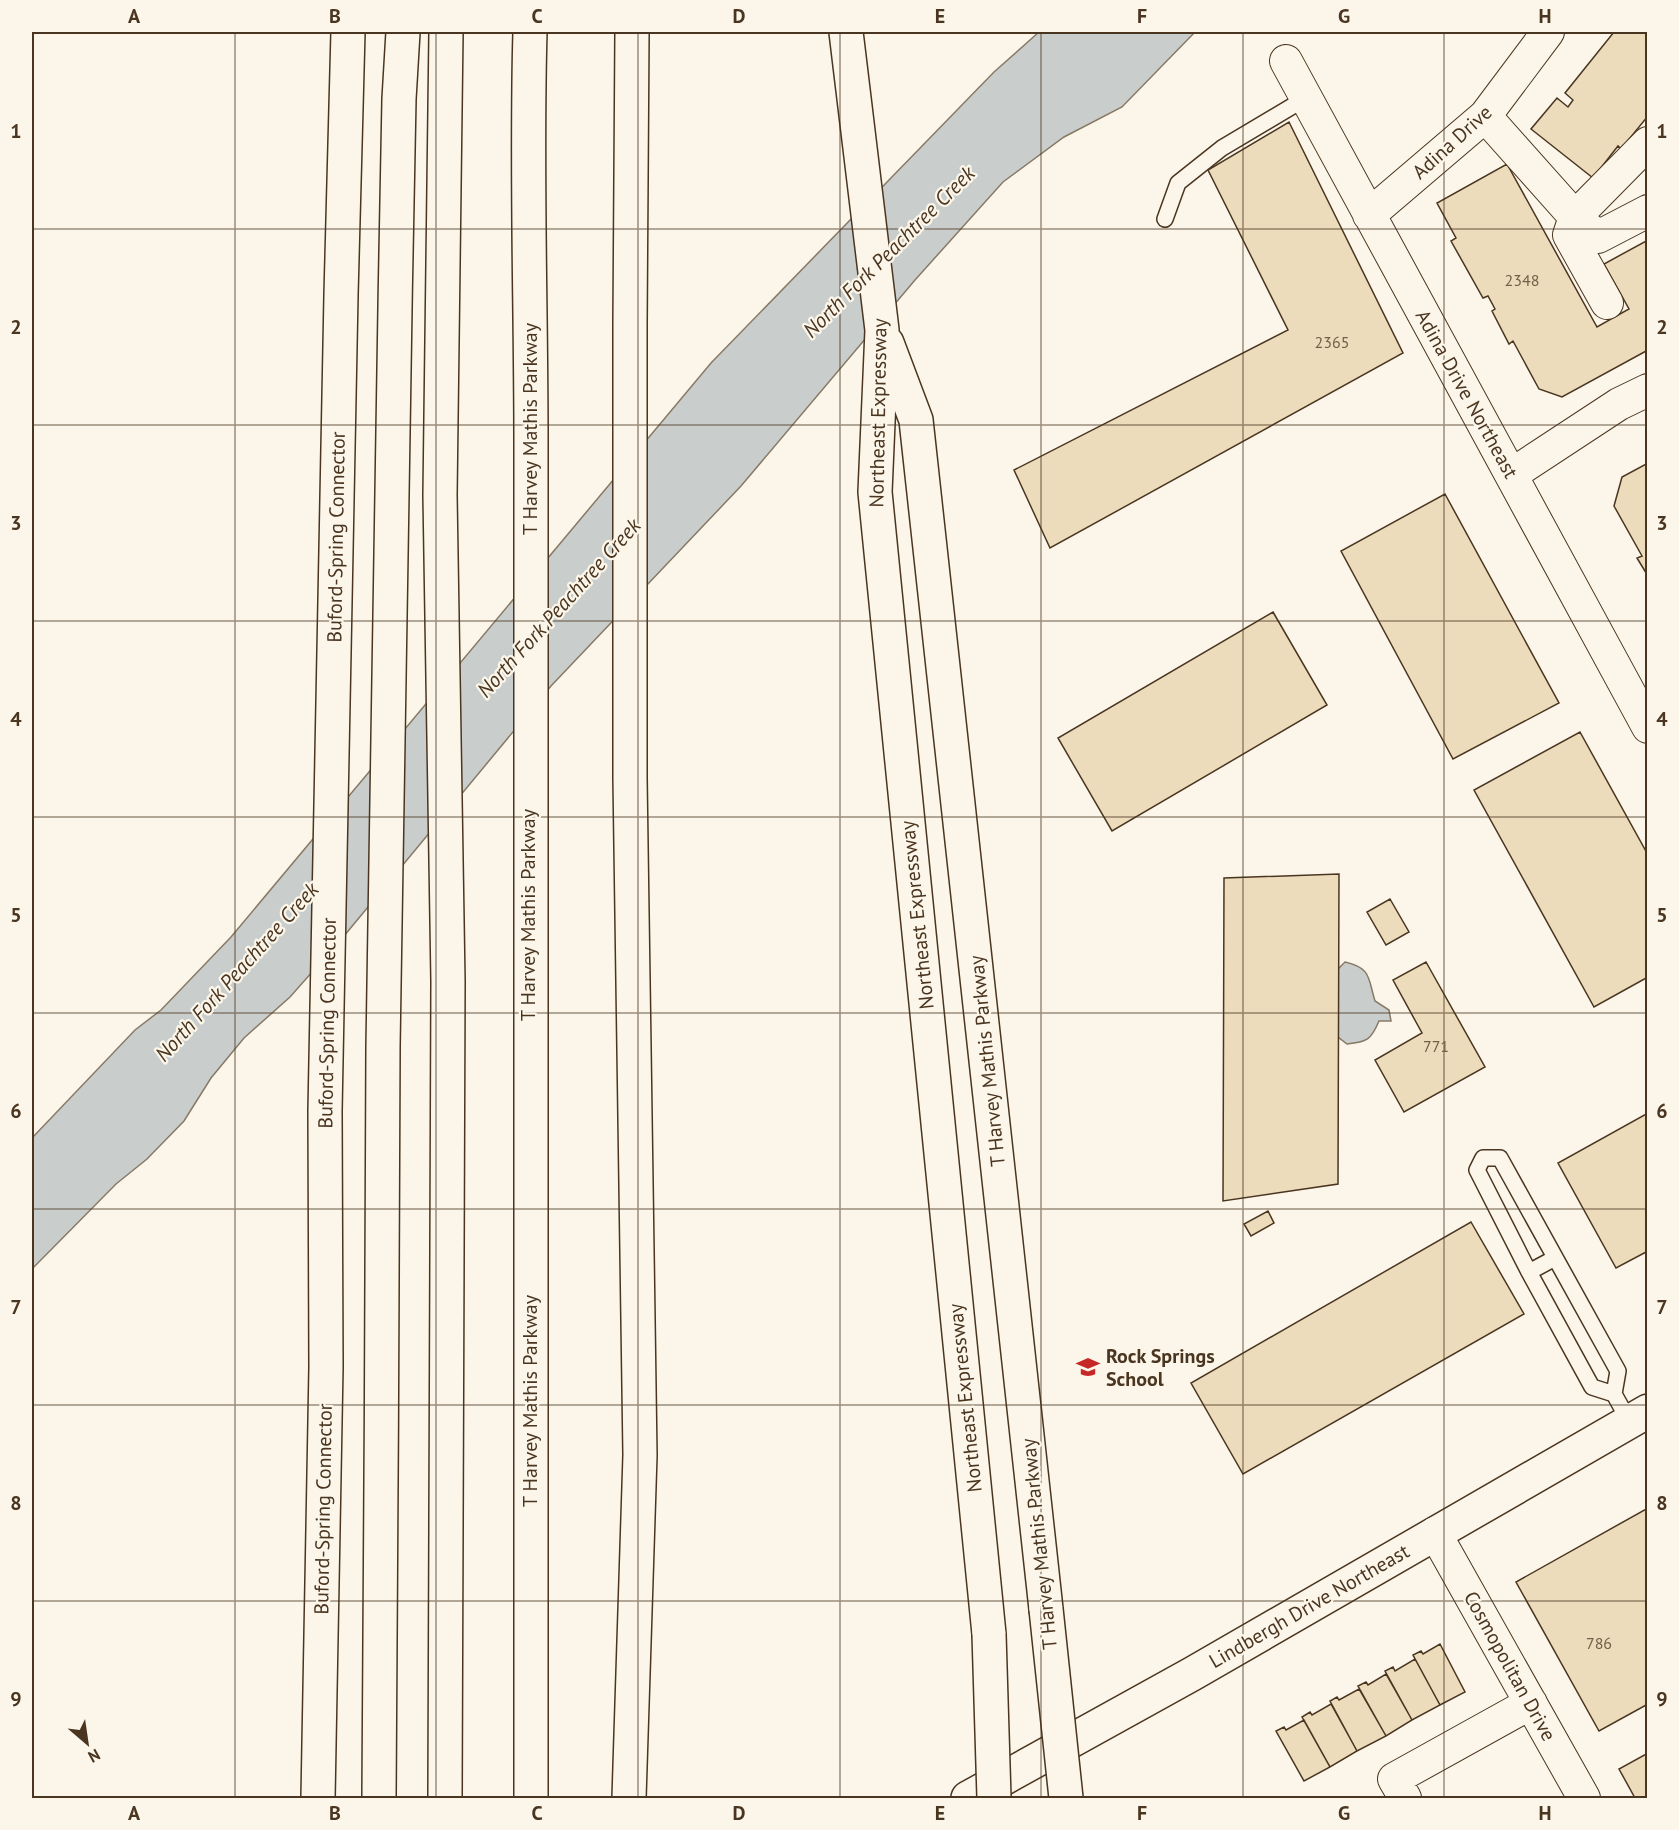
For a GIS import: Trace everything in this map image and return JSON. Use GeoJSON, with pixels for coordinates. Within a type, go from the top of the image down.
{"type":"FeatureCollection","features":[{"type":"Feature","properties":{"kind":"main road","name":"Buford-Spring Connector"},"geometry":{"type":"LineString","coordinates":[[318,1798],[326,1367],[325,1111],[348,32]]}},
{"type":"Feature","properties":{"kind":"main road"},"geometry":{"type":"LineString","coordinates":[[379,1798],[382,1592],[383,1049],[389,546],[399,99],[403,32]]}},
{"type":"Feature","properties":{"kind":"main road"},"geometry":{"type":"LineString","coordinates":[[445,1798],[448,981],[440,495],[446,32]]}},
{"type":"Feature","properties":{"kind":"main road","name":"T Harvey Mathis Parkway"},"geometry":{"type":"LineString","coordinates":[[530,32],[528,100],[531,432],[528,857],[531,1798]]}},
{"type":"Feature","properties":{"kind":"main road"},"geometry":{"type":"LineString","coordinates":[[629,1798],[640,1455],[630,778],[632,32]]}},
{"type":"Feature","properties":{"kind":"main road","name":"Northeast Expressway"},"geometry":{"type":"LineString","coordinates":[[846,32],[882,330],[875,492],[989,1634],[994,1798]]}},
{"type":"Feature","properties":{"kind":"main road","name":"T Harvey Mathis Parkway"},"geometry":{"type":"LineString","coordinates":[[882,330],[916,420],[1066,1798]]}},
{"type":"Feature","properties":{"kind":"main road","name":"Lindbergh Drive Northeast"},"geometry":{"type":"LineString","coordinates":[[968,1798],[1192,1674],[1435,1533],[1630,1409]]}},
{"type":"Feature","properties":{"kind":"street","name":"Adina Drive"},"geometry":{"type":"LineString","coordinates":[[1369,215],[1485,116],[1548,32]]}},
{"type":"Feature","properties":{"kind":"street","name":"Adina Drive Northeast"},"geometry":{"type":"LineString","coordinates":[[1286,61],[1647,727]]}},
{"type":"Feature","properties":{"kind":"street"},"geometry":{"type":"LineString","coordinates":[[1485,116],[1575,217],[1598,237],[1647,211]]}},
{"type":"Feature","properties":{"kind":"street"},"geometry":{"type":"LineString","coordinates":[[1607,303],[1569,235],[1575,217],[1647,143]]}},
{"type":"Feature","properties":{"kind":"street"},"geometry":{"type":"LineString","coordinates":[[1511,475],[1618,404],[1647,390]]}},
{"type":"Feature","properties":{"kind":"street","name":"Cosmopolitan Drive"},"geometry":{"type":"LineString","coordinates":[[1435,1533],[1584,1798]]}},
{"type":"Feature","properties":{"kind":"street"},"geometry":{"type":"LineString","coordinates":[[1405,1798],[1394,1779],[1531,1703]]}},
{"type":"Feature","properties":{"kind":"lane"},"geometry":{"type":"LineString","coordinates":[[1165,219],[1178,183],[1222,148],[1306,98]]}},
{"type":"Feature","properties":{"kind":"lane"},"geometry":{"type":"LineString","coordinates":[[1479,1152],[1500,1158],[1618,1371],[1630,1409],[1592,1387],[1529,1272],[1477,1170],[1479,1152]]}},
{"type":"Feature","properties":{"kind":"lane"},"geometry":{"type":"LineString","coordinates":[[1529,1272],[1555,1258]]}},
{"type":"Feature","properties":{"kind":"water","name":"North Fork Peachtree Creek"},"geometry":{"type":"Polygon","coordinates":[[[1039,32],[1195,32],[1122,107],[1064,137],[1003,182],[915,280],[741,486],[551,686],[344,936],[290,997],[244,1038],[211,1078],[184,1121],[147,1159],[116,1184],[32,1269],[32,1138],[135,1030],[161,1010],[231,937],[711,363],[994,72],[1039,32]]]}},
{"type":"Feature","properties":{"kind":"water"},"geometry":{"type":"Polygon","coordinates":[[[1345,962],[1354,964],[1365,971],[1375,1001],[1389,1010],[1391,1021],[1379,1021],[1368,1039],[1347,1044],[1338,1037],[1334,973],[1345,962]]]}},
{"type":"Feature","properties":{"kind":"building"},"geometry":{"type":"Polygon","coordinates":[[[1614,32],[1648,32],[1648,116],[1621,149],[1618,146],[1593,178],[1531,129],[1557,98],[1568,107],[1573,100],[1565,93],[1614,32]]]}},
{"type":"Feature","properties":{"kind":"building"},"geometry":{"type":"Polygon","coordinates":[[[1289,122],[1403,353],[1050,548],[1014,470],[1288,330],[1208,170],[1289,122]]]}},
{"type":"Feature","properties":{"kind":"building"},"geometry":{"type":"Polygon","coordinates":[[[1507,164],[1597,327],[1629,309],[1604,264],[1648,240],[1648,350],[1562,397],[1539,389],[1513,341],[1509,344],[1492,311],[1495,309],[1488,296],[1483,298],[1451,241],[1456,238],[1437,203],[1507,164]]]}},
{"type":"Feature","properties":{"kind":"building"},"geometry":{"type":"Polygon","coordinates":[[[1648,463],[1648,576],[1637,558],[1642,556],[1614,506],[1622,477],[1648,463]]]}},
{"type":"Feature","properties":{"kind":"building"},"geometry":{"type":"Polygon","coordinates":[[[1445,494],[1559,703],[1453,759],[1341,551],[1445,494]]]}},
{"type":"Feature","properties":{"kind":"building"},"geometry":{"type":"Polygon","coordinates":[[[1273,612],[1327,705],[1112,831],[1058,738],[1273,612]]]}},
{"type":"Feature","properties":{"kind":"building"},"geometry":{"type":"Polygon","coordinates":[[[1580,732],[1648,855],[1648,977],[1594,1007],[1474,790],[1580,732]]]}},
{"type":"Feature","properties":{"kind":"building"},"geometry":{"type":"Polygon","coordinates":[[[1339,874],[1338,1184],[1223,1201],[1224,878],[1339,874]]]}},
{"type":"Feature","properties":{"kind":"building"},"geometry":{"type":"Polygon","coordinates":[[[1390,899],[1409,932],[1386,945],[1367,912],[1390,899]]]}},
{"type":"Feature","properties":{"kind":"building"},"geometry":{"type":"Polygon","coordinates":[[[1426,962],[1485,1067],[1404,1112],[1375,1060],[1422,1033],[1393,980],[1426,962]]]}},
{"type":"Feature","properties":{"kind":"building"},"geometry":{"type":"Polygon","coordinates":[[[1648,1113],[1648,1251],[1616,1268],[1558,1163],[1648,1113]]]}},
{"type":"Feature","properties":{"kind":"building"},"geometry":{"type":"Polygon","coordinates":[[[1268,1211],[1274,1223],[1251,1236],[1244,1224],[1268,1211]]]}},
{"type":"Feature","properties":{"kind":"building"},"geometry":{"type":"Polygon","coordinates":[[[1471,1222],[1524,1314],[1243,1474],[1191,1383],[1471,1222]]]}},
{"type":"Feature","properties":{"kind":"building"},"geometry":{"type":"Polygon","coordinates":[[[1648,1508],[1648,1704],[1599,1731],[1516,1582],[1648,1508]]]}},
{"type":"Feature","properties":{"kind":"building"},"geometry":{"type":"Polygon","coordinates":[[[1440,1644],[1465,1692],[1440,1705],[1413,1655],[1421,1651],[1423,1654],[1440,1644]]]}},
{"type":"Feature","properties":{"kind":"building"},"geometry":{"type":"Polygon","coordinates":[[[1415,1659],[1440,1705],[1412,1720],[1385,1671],[1393,1667],[1395,1671],[1415,1659]]]}},
{"type":"Feature","properties":{"kind":"building"},"geometry":{"type":"Polygon","coordinates":[[[1386,1674],[1412,1720],[1386,1736],[1358,1686],[1366,1682],[1368,1685],[1386,1674]]]}},
{"type":"Feature","properties":{"kind":"building"},"geometry":{"type":"Polygon","coordinates":[[[1359,1689],[1386,1736],[1357,1751],[1330,1701],[1337,1697],[1339,1700],[1359,1689]]]}},
{"type":"Feature","properties":{"kind":"building"},"geometry":{"type":"Polygon","coordinates":[[[1331,1704],[1357,1751],[1330,1767],[1302,1717],[1310,1712],[1312,1715],[1331,1704]]]}},
{"type":"Feature","properties":{"kind":"building"},"geometry":{"type":"Polygon","coordinates":[[[1304,1720],[1330,1767],[1304,1781],[1276,1731],[1284,1727],[1286,1730],[1304,1720]]]}},
{"type":"Feature","properties":{"kind":"building"},"geometry":{"type":"Polygon","coordinates":[[[1648,1753],[1648,1798],[1635,1798],[1619,1769],[1648,1753]]]}},
{"type":"Feature","properties":{"kind":"place","name":"Rock Springs School"},"geometry":{"type":"Point","coordinates":[1088,1367]}}]}
